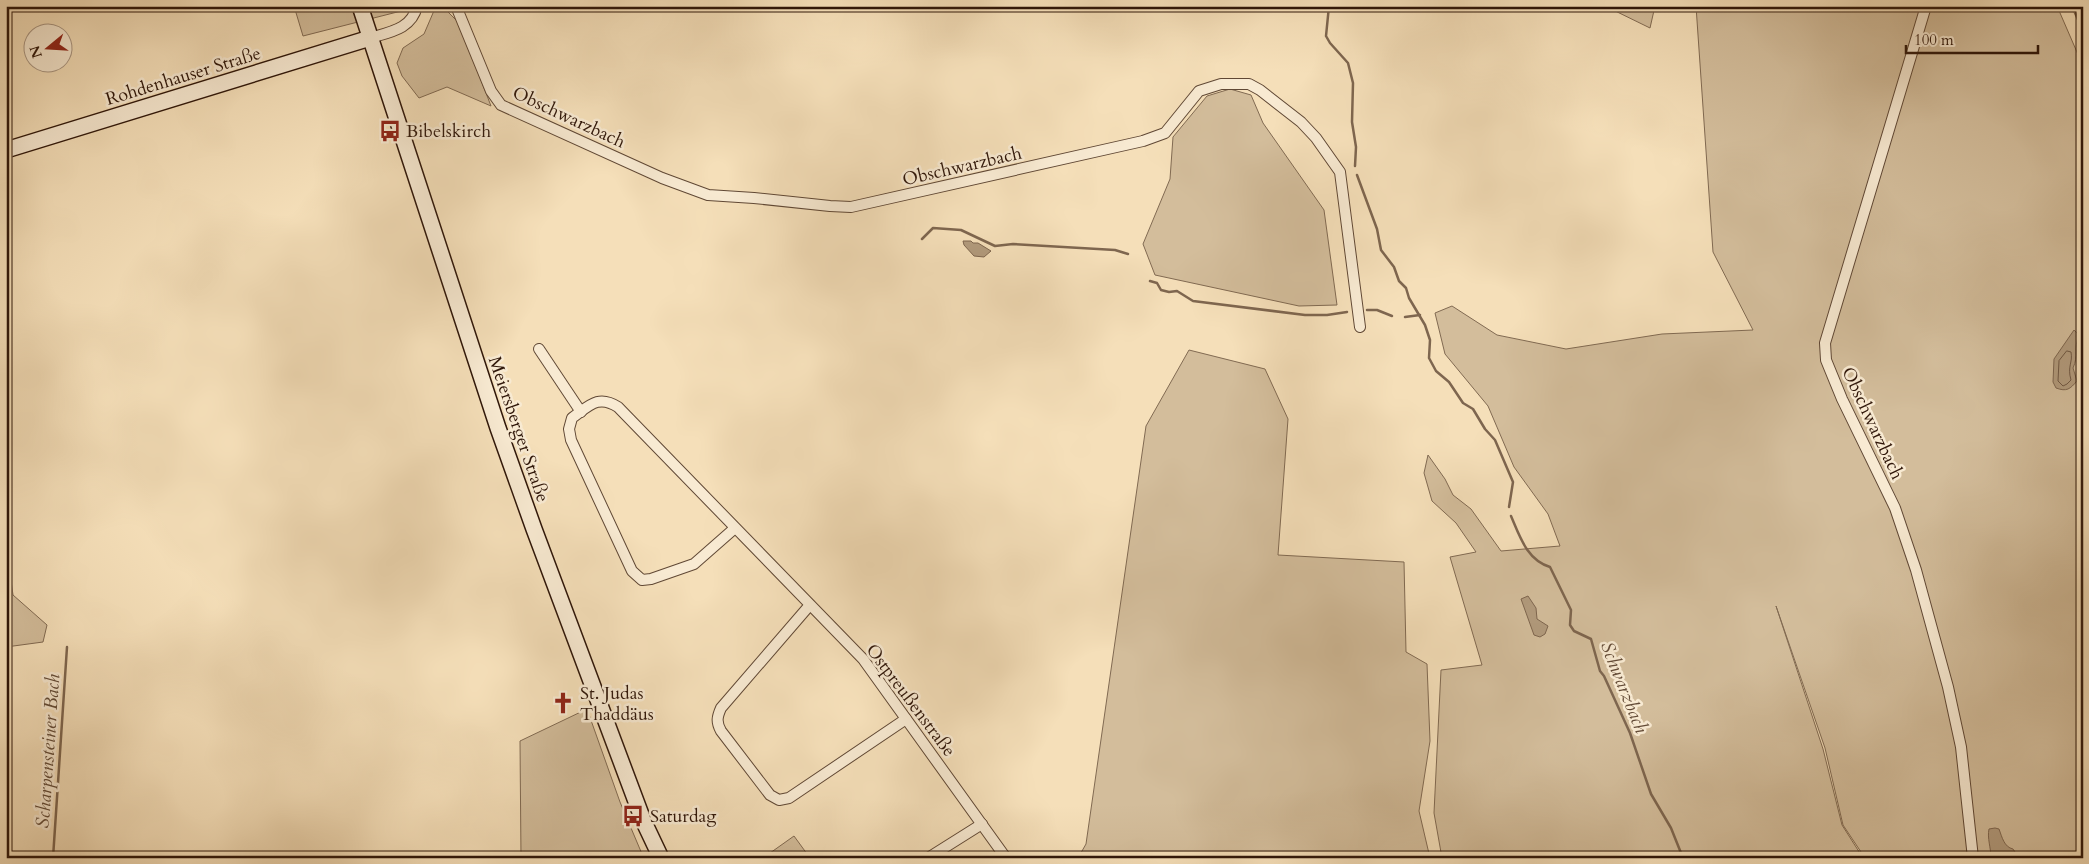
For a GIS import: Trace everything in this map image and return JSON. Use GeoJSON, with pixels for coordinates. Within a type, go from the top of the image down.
{"type":"FeatureCollection","features":[{"type":"Feature","properties":{"kind":"main road","name":"Meiersberger Straße"},"geometry":{"type":"LineString","coordinates":[[360,6],[449,281],[534,529],[643,820],[661,858]]}},
{"type":"Feature","properties":{"kind":"main road","name":"Rohdenhauser Straße"},"geometry":{"type":"LineString","coordinates":[[6,150],[370,38]]}},
{"type":"Feature","properties":{"kind":"street"},"geometry":{"type":"LineString","coordinates":[[370,38],[402,28],[414,17],[417,6]]}},
{"type":"Feature","properties":{"kind":"street","name":"Obschwarzbach"},"geometry":{"type":"LineString","coordinates":[[456,6],[491,91],[501,105],[662,178],[708,195],[725,197],[851,207],[1143,141],[1165,133],[1199,91],[1221,84],[1249,84],[1301,122],[1316,138],[1340,172],[1360,327]]}},
{"type":"Feature","properties":{"kind":"street","name":"Obschwarzbach"},"geometry":{"type":"LineString","coordinates":[[1926,6],[1825,343],[1826,360],[1842,399],[1894,508],[1916,570],[1948,688],[1961,747],[1973,858]]}},
{"type":"Feature","properties":{"kind":"street"},"geometry":{"type":"LineString","coordinates":[[539,349],[581,412],[572,418],[569,429],[571,440],[632,571],[642,580],[651,579],[694,564],[735,528]]}},
{"type":"Feature","properties":{"kind":"street","name":"Ostpreußenstraße"},"geometry":{"type":"LineString","coordinates":[[581,412],[597,402],[608,401],[618,407],[809,606],[863,659],[1006,858]]}},
{"type":"Feature","properties":{"kind":"street"},"geometry":{"type":"LineString","coordinates":[[809,606],[721,708],[717,716],[717,723],[721,731],[770,795],[779,800],[789,798],[906,719]]}},
{"type":"Feature","properties":{"kind":"street"},"geometry":{"type":"LineString","coordinates":[[928,858],[982,824]]}},
{"type":"Feature","properties":{"kind":"shaded area"},"geometry":{"type":"Polygon","coordinates":[[[294,6],[409,6],[409,9],[303,36],[294,6]]]}},
{"type":"Feature","properties":{"kind":"shaded area"},"geometry":{"type":"Polygon","coordinates":[[[436,6],[443,7],[459,23],[491,106],[447,87],[419,98],[402,76],[397,63],[403,48],[424,34],[436,6]]]}},
{"type":"Feature","properties":{"kind":"shaded area"},"geometry":{"type":"Polygon","coordinates":[[[1605,6],[1655,6],[1650,28],[1605,6]]]}},
{"type":"Feature","properties":{"kind":"shaded area"},"geometry":{"type":"Polygon","coordinates":[[[1696,6],[2057,6],[2083,66],[2083,858],[1865,858],[1843,825],[1825,748],[1776,606],[1823,749],[1842,825],[1863,858],[1442,858],[1434,813],[1441,670],[1482,665],[1450,557],[1476,552],[1456,523],[1432,501],[1424,473],[1428,455],[1445,479],[1453,495],[1471,509],[1501,551],[1560,546],[1548,514],[1514,467],[1488,406],[1445,354],[1435,313],[1452,306],[1497,335],[1566,349],[1662,334],[1753,330],[1713,252],[1696,6]]]}},
{"type":"Feature","properties":{"kind":"shaded area"},"geometry":{"type":"Polygon","coordinates":[[[1230,89],[1251,95],[1263,123],[1324,210],[1337,305],[1299,306],[1155,275],[1143,244],[1170,179],[1173,137],[1207,96],[1230,89]]]}},
{"type":"Feature","properties":{"kind":"shaded area"},"geometry":{"type":"Polygon","coordinates":[[[1189,350],[1265,369],[1288,419],[1278,555],[1404,562],[1406,652],[1427,664],[1430,741],[1419,811],[1430,858],[1078,858],[1086,844],[1146,426],[1189,350]]]}},
{"type":"Feature","properties":{"kind":"shaded area"},"geometry":{"type":"Polygon","coordinates":[[[6,545],[13,595],[47,625],[43,642],[6,647],[6,545]]]}},
{"type":"Feature","properties":{"kind":"shaded area"},"geometry":{"type":"Polygon","coordinates":[[[587,709],[620,802],[642,854],[636,858],[521,858],[520,741],[587,709]]]}},
{"type":"Feature","properties":{"kind":"shaded area"},"geometry":{"type":"Polygon","coordinates":[[[794,836],[810,858],[763,858],[794,836]]]}},
{"type":"Feature","properties":{"kind":"water"},"geometry":{"type":"Polygon","coordinates":[[[963,241],[978,243],[991,251],[984,257],[974,256],[964,245],[963,241]]]}},
{"type":"Feature","properties":{"kind":"water"},"geometry":{"type":"Polygon","coordinates":[[[2074,330],[2079,335],[2073,368],[2077,381],[2068,389],[2063,390],[2056,388],[2053,382],[2054,359],[2074,330]]]}},
{"type":"Feature","properties":{"kind":"water"},"geometry":{"type":"Polygon","coordinates":[[[1528,596],[1536,608],[1537,619],[1548,626],[1545,634],[1540,637],[1534,635],[1521,599],[1528,596]]]}},
{"type":"Feature","properties":{"kind":"water"},"geometry":{"type":"Polygon","coordinates":[[[1989,829],[1999,829],[2005,844],[2013,849],[2019,858],[1991,858],[1989,829]]]}},
{"type":"Feature","properties":{"kind":"waterway","name":"Schwarzbach"},"geometry":{"type":"LineString","coordinates":[[1329,6],[1326,36],[1348,63],[1353,83],[1352,122],[1356,147],[1355,166]]}},
{"type":"Feature","properties":{"kind":"waterway"},"geometry":{"type":"LineString","coordinates":[[2072,6],[2083,31]]}},
{"type":"Feature","properties":{"kind":"waterway","name":"Schwarzbach"},"geometry":{"type":"LineString","coordinates":[[1357,175],[1377,229],[1381,250],[1394,267],[1399,281],[1406,288],[1409,298],[1425,325],[1430,340],[1429,358],[1436,371],[1449,382],[1463,403],[1473,409],[1485,429],[1495,440],[1513,482],[1509,507]]}},
{"type":"Feature","properties":{"kind":"waterway"},"geometry":{"type":"LineString","coordinates":[[922,239],[933,228],[961,230],[995,246],[1013,244],[1115,250],[1128,254]]}},
{"type":"Feature","properties":{"kind":"waterway"},"geometry":{"type":"LineString","coordinates":[[1150,281],[1157,283],[1161,290],[1177,291],[1193,301],[1305,315],[1327,315],[1347,312]]}},
{"type":"Feature","properties":{"kind":"waterway"},"geometry":{"type":"LineString","coordinates":[[1367,310],[1377,310],[1392,316]]}},
{"type":"Feature","properties":{"kind":"waterway"},"geometry":{"type":"LineString","coordinates":[[1405,317],[1420,315]]}},
{"type":"Feature","properties":{"kind":"waterway","name":"Schwarzbach"},"geometry":{"type":"LineString","coordinates":[[1511,516],[1525,547],[1535,559],[1550,567],[1571,610],[1570,625],[1574,631],[1591,639],[1600,671],[1630,733],[1651,794],[1671,828],[1683,858]]}},
{"type":"Feature","properties":{"kind":"waterway","name":"Scharpensteiner Bach"},"geometry":{"type":"LineString","coordinates":[[53,858],[67,647]]}},
{"type":"Feature","properties":{"kind":"place","name":"Bibelskirch"},"geometry":{"type":"Point","coordinates":[390,131]}},
{"type":"Feature","properties":{"kind":"place","name":"St. Judas Thaddäus"},"geometry":{"type":"Point","coordinates":[563,703]}},
{"type":"Feature","properties":{"kind":"place","name":"Saturdag"},"geometry":{"type":"Point","coordinates":[633,816]}}]}
